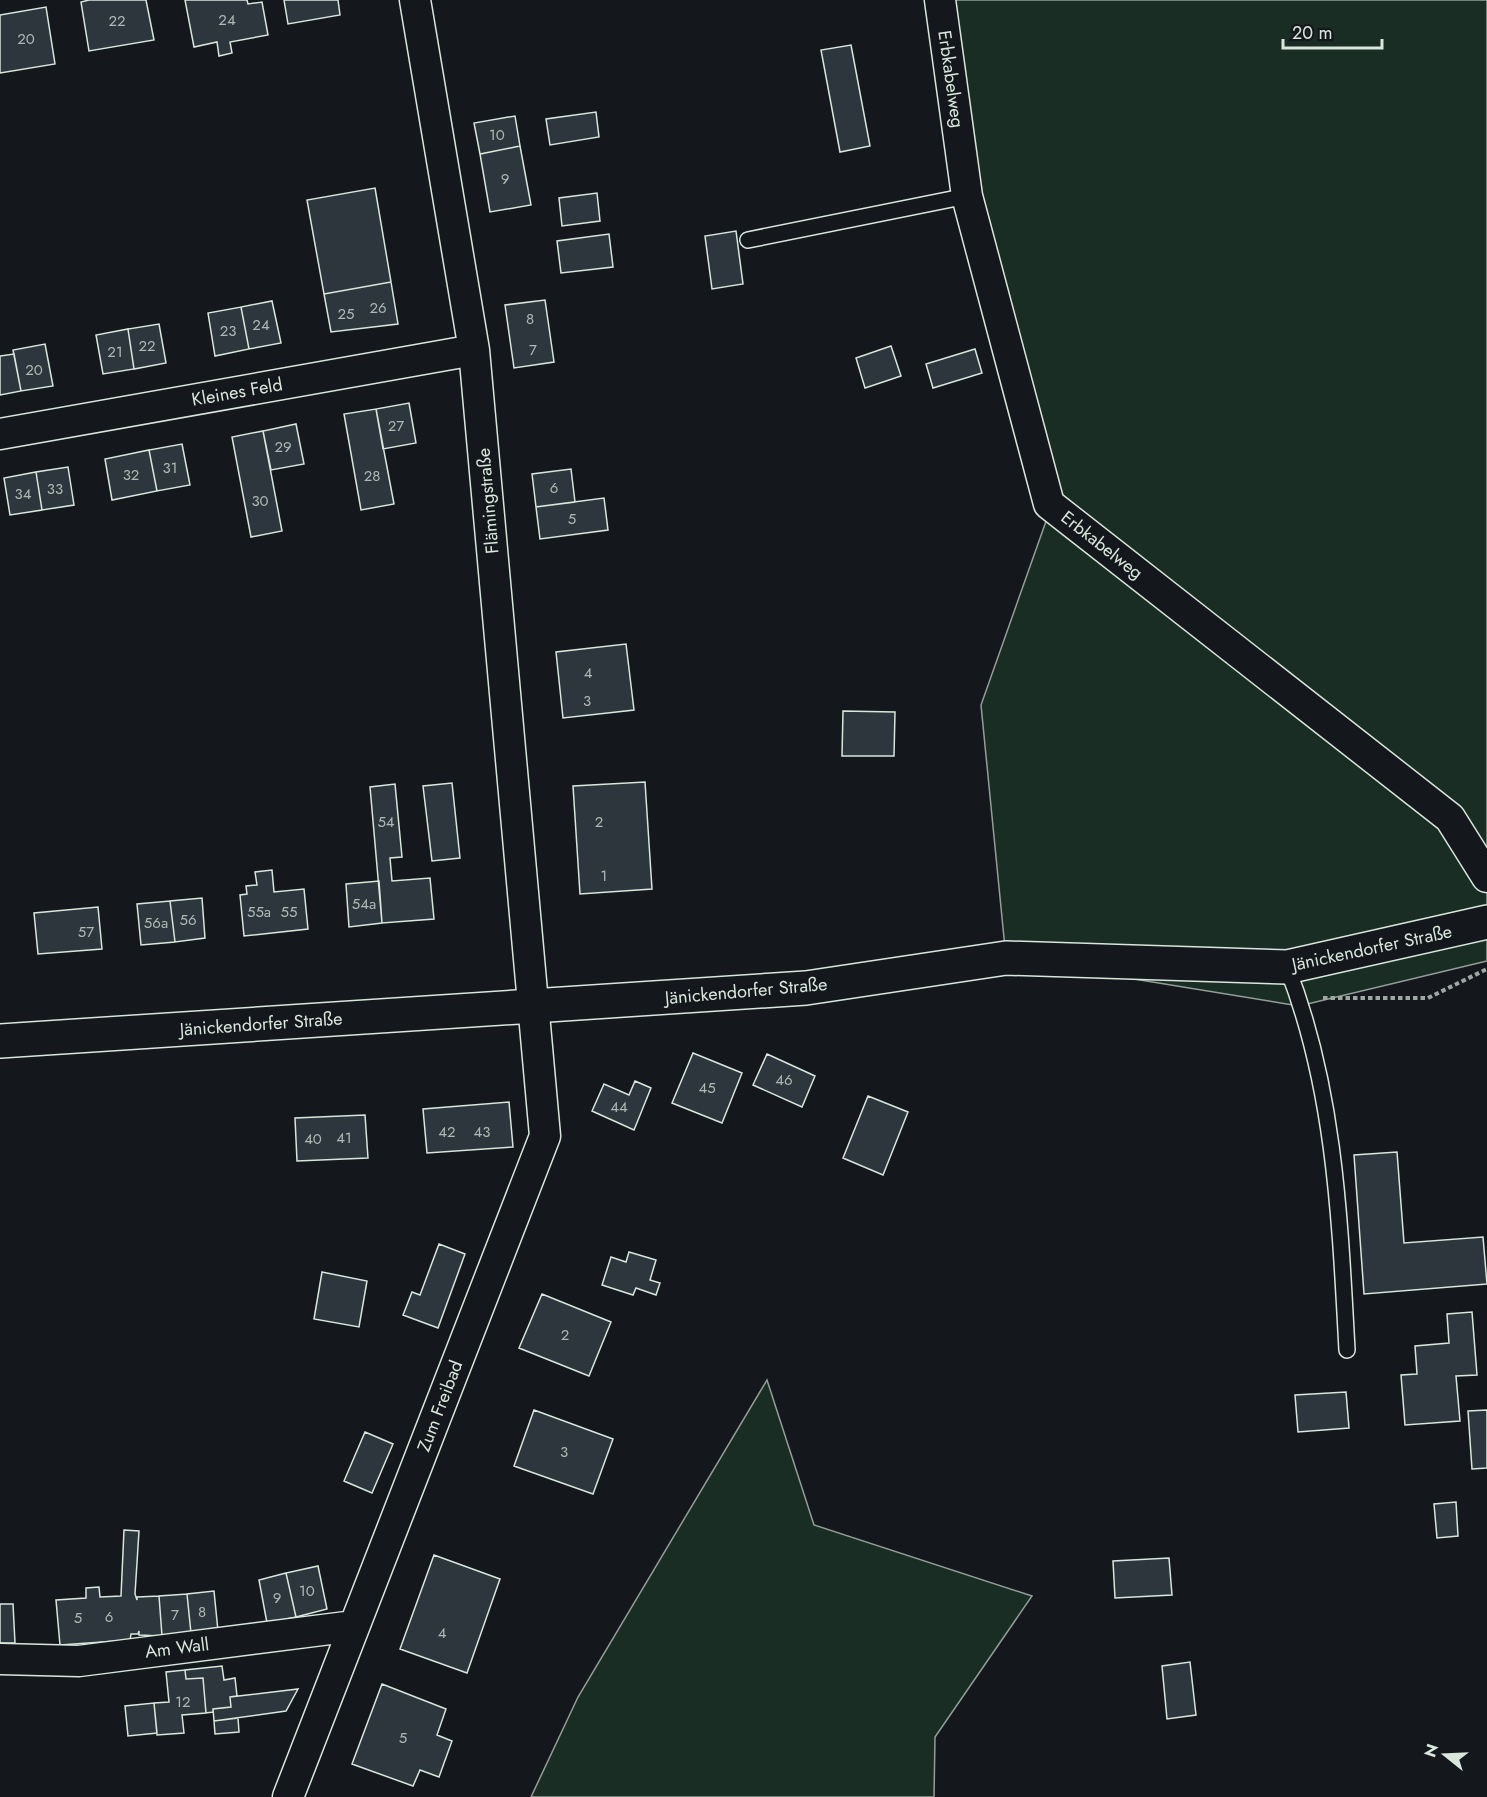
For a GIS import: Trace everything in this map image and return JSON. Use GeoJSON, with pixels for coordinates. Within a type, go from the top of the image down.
{"type":"FeatureCollection","features":[{"type":"Feature","properties":{"kind":"main road","name":"Jänickendorfer Straße"},"geometry":{"type":"LineString","coordinates":[[0,1041],[806,988],[1006,958],[1293,982],[1487,922]]}},
{"type":"Feature","properties":{"kind":"street","name":"Flämingstraße"},"geometry":{"type":"LineString","coordinates":[[415,0],[474,350],[534,1006]]}},
{"type":"Feature","properties":{"kind":"street","name":"Erbkabelweg"},"geometry":{"type":"LineString","coordinates":[[940,0],[967,196],[1049,504],[1450,818],[1487,877]]}},
{"type":"Feature","properties":{"kind":"street","name":"Kleines Feld"},"geometry":{"type":"LineString","coordinates":[[0,434],[474,350]]}},
{"type":"Feature","properties":{"kind":"street","name":"Zum Freibad"},"geometry":{"type":"LineString","coordinates":[[288,1797],[545,1136],[534,1006]]}},
{"type":"Feature","properties":{"kind":"street","name":"Am Wall"},"geometry":{"type":"LineString","coordinates":[[0,1659],[79,1661],[354,1626]]}},
{"type":"Feature","properties":{"kind":"lane"},"geometry":{"type":"LineString","coordinates":[[748,240],[967,196]]}},
{"type":"Feature","properties":{"kind":"lane"},"geometry":{"type":"LineString","coordinates":[[1293,982],[1332,1140],[1341,1231],[1347,1350]]}},
{"type":"Feature","properties":{"kind":"path"},"geometry":{"type":"LineString","coordinates":[[1293,982],[1309,998],[1428,998],[1487,969]]}},
{"type":"Feature","properties":{"kind":"green space"},"geometry":{"type":"Polygon","coordinates":[[[940,0],[1487,0],[1487,961],[1299,1006],[1006,958],[981,705],[1056,493],[1019,390],[940,0]]]}},
{"type":"Feature","properties":{"kind":"green space"},"geometry":{"type":"Polygon","coordinates":[[[767,1380],[814,1525],[1032,1596],[935,1737],[934,1797],[531,1797],[578,1697],[767,1380]]]}},
{"type":"Feature","properties":{"kind":"building"},"geometry":{"type":"Polygon","coordinates":[[[146,0],[154,40],[89,51],[81,2],[146,0]]]}},
{"type":"Feature","properties":{"kind":"building"},"geometry":{"type":"Polygon","coordinates":[[[185,0],[247,0],[248,4],[262,2],[268,35],[230,42],[232,53],[219,56],[217,42],[194,47],[185,0]]]}},
{"type":"Feature","properties":{"kind":"building"},"geometry":{"type":"Polygon","coordinates":[[[284,0],[338,0],[340,15],[288,24],[284,0]]]}},
{"type":"Feature","properties":{"kind":"building"},"geometry":{"type":"Polygon","coordinates":[[[46,7],[55,64],[0,73],[0,15],[46,7]]]}},
{"type":"Feature","properties":{"kind":"building"},"geometry":{"type":"Polygon","coordinates":[[[851,45],[870,146],[840,152],[821,50],[851,45]]]}},
{"type":"Feature","properties":{"kind":"building"},"geometry":{"type":"Polygon","coordinates":[[[596,112],[599,137],[550,145],[546,119],[596,112]]]}},
{"type":"Feature","properties":{"kind":"building"},"geometry":{"type":"Polygon","coordinates":[[[515,116],[520,146],[480,154],[474,123],[515,116]]]}},
{"type":"Feature","properties":{"kind":"building"},"geometry":{"type":"Polygon","coordinates":[[[520,146],[531,205],[490,212],[480,154],[520,146]]]}},
{"type":"Feature","properties":{"kind":"building"},"geometry":{"type":"Polygon","coordinates":[[[375,188],[391,282],[324,294],[307,200],[375,188]]]}},
{"type":"Feature","properties":{"kind":"building"},"geometry":{"type":"Polygon","coordinates":[[[597,193],[600,221],[562,226],[559,198],[597,193]]]}},
{"type":"Feature","properties":{"kind":"building"},"geometry":{"type":"Polygon","coordinates":[[[736,231],[743,284],[712,289],[705,236],[736,231]]]}},
{"type":"Feature","properties":{"kind":"building"},"geometry":{"type":"Polygon","coordinates":[[[609,234],[613,267],[561,273],[557,241],[609,234]]]}},
{"type":"Feature","properties":{"kind":"building"},"geometry":{"type":"Polygon","coordinates":[[[391,282],[398,324],[331,332],[324,294],[391,282]]]}},
{"type":"Feature","properties":{"kind":"building"},"geometry":{"type":"Polygon","coordinates":[[[545,300],[554,362],[514,368],[505,305],[545,300]]]}},
{"type":"Feature","properties":{"kind":"building"},"geometry":{"type":"Polygon","coordinates":[[[272,301],[281,343],[249,349],[241,307],[272,301]]]}},
{"type":"Feature","properties":{"kind":"building"},"geometry":{"type":"Polygon","coordinates":[[[241,307],[249,349],[215,356],[208,313],[241,307]]]}},
{"type":"Feature","properties":{"kind":"building"},"geometry":{"type":"Polygon","coordinates":[[[159,324],[166,363],[134,369],[128,329],[159,324]]]}},
{"type":"Feature","properties":{"kind":"building"},"geometry":{"type":"Polygon","coordinates":[[[128,329],[134,369],[103,374],[96,335],[128,329]]]}},
{"type":"Feature","properties":{"kind":"building"},"geometry":{"type":"Polygon","coordinates":[[[45,344],[53,386],[21,391],[13,350],[45,344]]]}},
{"type":"Feature","properties":{"kind":"building"},"geometry":{"type":"Polygon","coordinates":[[[891,346],[901,376],[865,388],[856,358],[891,346]]]}},
{"type":"Feature","properties":{"kind":"building"},"geometry":{"type":"Polygon","coordinates":[[[975,349],[982,373],[933,388],[926,364],[975,349]]]}},
{"type":"Feature","properties":{"kind":"building"},"geometry":{"type":"Polygon","coordinates":[[[14,354],[21,391],[0,395],[0,356],[14,354]]]}},
{"type":"Feature","properties":{"kind":"building"},"geometry":{"type":"Polygon","coordinates":[[[409,403],[416,443],[383,449],[376,409],[409,403]]]}},
{"type":"Feature","properties":{"kind":"building"},"geometry":{"type":"Polygon","coordinates":[[[376,409],[394,504],[361,510],[344,414],[376,409]]]}},
{"type":"Feature","properties":{"kind":"building"},"geometry":{"type":"Polygon","coordinates":[[[296,424],[304,464],[271,470],[263,431],[296,424]]]}},
{"type":"Feature","properties":{"kind":"building"},"geometry":{"type":"Polygon","coordinates":[[[263,431],[282,531],[251,537],[232,437],[263,431]]]}},
{"type":"Feature","properties":{"kind":"building"},"geometry":{"type":"Polygon","coordinates":[[[182,444],[190,485],[157,491],[149,450],[182,444]]]}},
{"type":"Feature","properties":{"kind":"building"},"geometry":{"type":"Polygon","coordinates":[[[149,450],[157,491],[112,500],[105,459],[149,450]]]}},
{"type":"Feature","properties":{"kind":"building"},"geometry":{"type":"Polygon","coordinates":[[[68,467],[74,505],[42,510],[36,472],[68,467]]]}},
{"type":"Feature","properties":{"kind":"building"},"geometry":{"type":"Polygon","coordinates":[[[571,469],[575,502],[536,507],[532,474],[571,469]]]}},
{"type":"Feature","properties":{"kind":"building"},"geometry":{"type":"Polygon","coordinates":[[[36,472],[42,510],[10,515],[4,478],[36,472]]]}},
{"type":"Feature","properties":{"kind":"building"},"geometry":{"type":"Polygon","coordinates":[[[604,498],[608,530],[540,539],[536,507],[604,498]]]}},
{"type":"Feature","properties":{"kind":"building"},"geometry":{"type":"Polygon","coordinates":[[[626,644],[634,710],[563,718],[556,652],[626,644]]]}},
{"type":"Feature","properties":{"kind":"building"},"geometry":{"type":"Polygon","coordinates":[[[843,711],[895,712],[894,756],[842,756],[843,711]]]}},
{"type":"Feature","properties":{"kind":"building"},"geometry":{"type":"Polygon","coordinates":[[[645,782],[652,889],[580,894],[573,786],[645,782]]]}},
{"type":"Feature","properties":{"kind":"building"},"geometry":{"type":"Polygon","coordinates":[[[452,783],[460,858],[432,861],[423,786],[452,783]]]}},
{"type":"Feature","properties":{"kind":"building"},"geometry":{"type":"Polygon","coordinates":[[[395,784],[402,857],[390,858],[392,881],[430,878],[434,919],[382,923],[370,787],[395,784]]]}},
{"type":"Feature","properties":{"kind":"building"},"geometry":{"type":"Polygon","coordinates":[[[272,870],[274,892],[304,889],[308,929],[244,936],[240,895],[247,894],[246,886],[257,885],[255,872],[272,870]]]}},
{"type":"Feature","properties":{"kind":"building"},"geometry":{"type":"Polygon","coordinates":[[[379,881],[382,923],[349,927],[346,884],[379,881]]]}},
{"type":"Feature","properties":{"kind":"building"},"geometry":{"type":"Polygon","coordinates":[[[202,898],[205,938],[175,942],[170,901],[202,898]]]}},
{"type":"Feature","properties":{"kind":"building"},"geometry":{"type":"Polygon","coordinates":[[[170,901],[175,942],[141,945],[137,904],[170,901]]]}},
{"type":"Feature","properties":{"kind":"building"},"geometry":{"type":"Polygon","coordinates":[[[98,907],[102,949],[38,954],[34,913],[98,907]]]}},
{"type":"Feature","properties":{"kind":"building"},"geometry":{"type":"Polygon","coordinates":[[[693,1053],[742,1073],[722,1123],[672,1103],[693,1053]]]}},
{"type":"Feature","properties":{"kind":"building"},"geometry":{"type":"Polygon","coordinates":[[[767,1054],[815,1076],[802,1107],[753,1085],[767,1054]]]}},
{"type":"Feature","properties":{"kind":"building"},"geometry":{"type":"Polygon","coordinates":[[[635,1081],[651,1088],[634,1130],[592,1111],[604,1084],[629,1095],[635,1081]]]}},
{"type":"Feature","properties":{"kind":"building"},"geometry":{"type":"Polygon","coordinates":[[[868,1096],[908,1112],[883,1175],[843,1158],[868,1096]]]}},
{"type":"Feature","properties":{"kind":"building"},"geometry":{"type":"Polygon","coordinates":[[[509,1102],[513,1147],[427,1153],[423,1109],[509,1102]]]}},
{"type":"Feature","properties":{"kind":"building"},"geometry":{"type":"Polygon","coordinates":[[[365,1115],[368,1158],[297,1161],[295,1118],[365,1115]]]}},
{"type":"Feature","properties":{"kind":"building"},"geometry":{"type":"Polygon","coordinates":[[[1397,1152],[1404,1243],[1483,1237],[1487,1284],[1364,1294],[1354,1155],[1397,1152]]]}},
{"type":"Feature","properties":{"kind":"building"},"geometry":{"type":"Polygon","coordinates":[[[439,1244],[465,1254],[438,1328],[403,1315],[412,1292],[420,1295],[439,1244]]]}},
{"type":"Feature","properties":{"kind":"building"},"geometry":{"type":"Polygon","coordinates":[[[629,1252],[656,1260],[650,1280],[660,1283],[656,1295],[636,1288],[633,1295],[602,1285],[611,1257],[626,1262],[629,1252]]]}},
{"type":"Feature","properties":{"kind":"building"},"geometry":{"type":"Polygon","coordinates":[[[322,1272],[367,1281],[359,1327],[314,1319],[322,1272]]]}},
{"type":"Feature","properties":{"kind":"building"},"geometry":{"type":"Polygon","coordinates":[[[542,1294],[611,1322],[589,1376],[519,1348],[542,1294]]]}},
{"type":"Feature","properties":{"kind":"building"},"geometry":{"type":"Polygon","coordinates":[[[1472,1312],[1477,1375],[1456,1376],[1460,1421],[1405,1425],[1401,1375],[1417,1374],[1415,1346],[1449,1343],[1447,1314],[1472,1312]]]}},
{"type":"Feature","properties":{"kind":"building"},"geometry":{"type":"Polygon","coordinates":[[[1346,1392],[1349,1428],[1298,1432],[1295,1395],[1346,1392]]]}},
{"type":"Feature","properties":{"kind":"building"},"geometry":{"type":"Polygon","coordinates":[[[534,1410],[613,1439],[593,1494],[514,1466],[534,1410]]]}},
{"type":"Feature","properties":{"kind":"building"},"geometry":{"type":"Polygon","coordinates":[[[1487,1410],[1487,1468],[1472,1469],[1468,1411],[1487,1410]]]}},
{"type":"Feature","properties":{"kind":"building"},"geometry":{"type":"Polygon","coordinates":[[[365,1432],[393,1444],[372,1493],[344,1481],[365,1432]]]}},
{"type":"Feature","properties":{"kind":"building"},"geometry":{"type":"Polygon","coordinates":[[[1456,1502],[1458,1536],[1437,1538],[1434,1504],[1456,1502]]]}},
{"type":"Feature","properties":{"kind":"building"},"geometry":{"type":"Polygon","coordinates":[[[124,1530],[139,1531],[135,1594],[137,1600],[137,1597],[159,1596],[162,1636],[139,1635],[139,1631],[138,1634],[131,1634],[130,1640],[60,1645],[56,1600],[86,1598],[86,1588],[99,1587],[100,1597],[121,1596],[124,1530]]]}},
{"type":"Feature","properties":{"kind":"building"},"geometry":{"type":"Polygon","coordinates":[[[434,1555],[500,1579],[467,1673],[400,1649],[434,1555]]]}},
{"type":"Feature","properties":{"kind":"building"},"geometry":{"type":"Polygon","coordinates":[[[1169,1558],[1172,1595],[1115,1598],[1113,1561],[1169,1558]]]}},
{"type":"Feature","properties":{"kind":"building"},"geometry":{"type":"Polygon","coordinates":[[[318,1566],[327,1609],[296,1617],[286,1573],[318,1566]]]}},
{"type":"Feature","properties":{"kind":"building"},"geometry":{"type":"Polygon","coordinates":[[[286,1573],[296,1617],[267,1623],[259,1580],[286,1573]]]}},
{"type":"Feature","properties":{"kind":"building"},"geometry":{"type":"Polygon","coordinates":[[[214,1591],[218,1631],[191,1633],[187,1594],[214,1591]]]}},
{"type":"Feature","properties":{"kind":"building"},"geometry":{"type":"Polygon","coordinates":[[[187,1594],[191,1633],[162,1636],[159,1596],[187,1594]]]}},
{"type":"Feature","properties":{"kind":"building"},"geometry":{"type":"Polygon","coordinates":[[[0,1604],[13,1604],[15,1643],[0,1643],[0,1604]]]}},
{"type":"Feature","properties":{"kind":"building"},"geometry":{"type":"Polygon","coordinates":[[[1190,1662],[1196,1715],[1167,1719],[1162,1666],[1190,1662]]]}},
{"type":"Feature","properties":{"kind":"building"},"geometry":{"type":"Polygon","coordinates":[[[222,1666],[224,1680],[235,1678],[237,1696],[230,1697],[231,1707],[213,1709],[213,1712],[206,1713],[203,1678],[186,1679],[185,1670],[222,1666]]]}},
{"type":"Feature","properties":{"kind":"building"},"geometry":{"type":"Polygon","coordinates":[[[185,1670],[186,1679],[203,1678],[206,1713],[182,1715],[184,1733],[157,1735],[154,1703],[169,1702],[166,1672],[185,1670]]]}},
{"type":"Feature","properties":{"kind":"building"},"geometry":{"type":"Polygon","coordinates":[[[382,1684],[446,1709],[437,1735],[452,1741],[439,1777],[420,1770],[413,1786],[352,1764],[382,1684]]]}},
{"type":"Feature","properties":{"kind":"building"},"geometry":{"type":"Polygon","coordinates":[[[298,1689],[286,1711],[214,1721],[213,1709],[231,1707],[230,1697],[298,1689]]]}},
{"type":"Feature","properties":{"kind":"building"},"geometry":{"type":"Polygon","coordinates":[[[154,1703],[157,1733],[128,1736],[125,1706],[154,1703]]]}},
{"type":"Feature","properties":{"kind":"building"},"geometry":{"type":"Polygon","coordinates":[[[238,1718],[239,1732],[215,1734],[214,1721],[238,1718]]]}}]}
